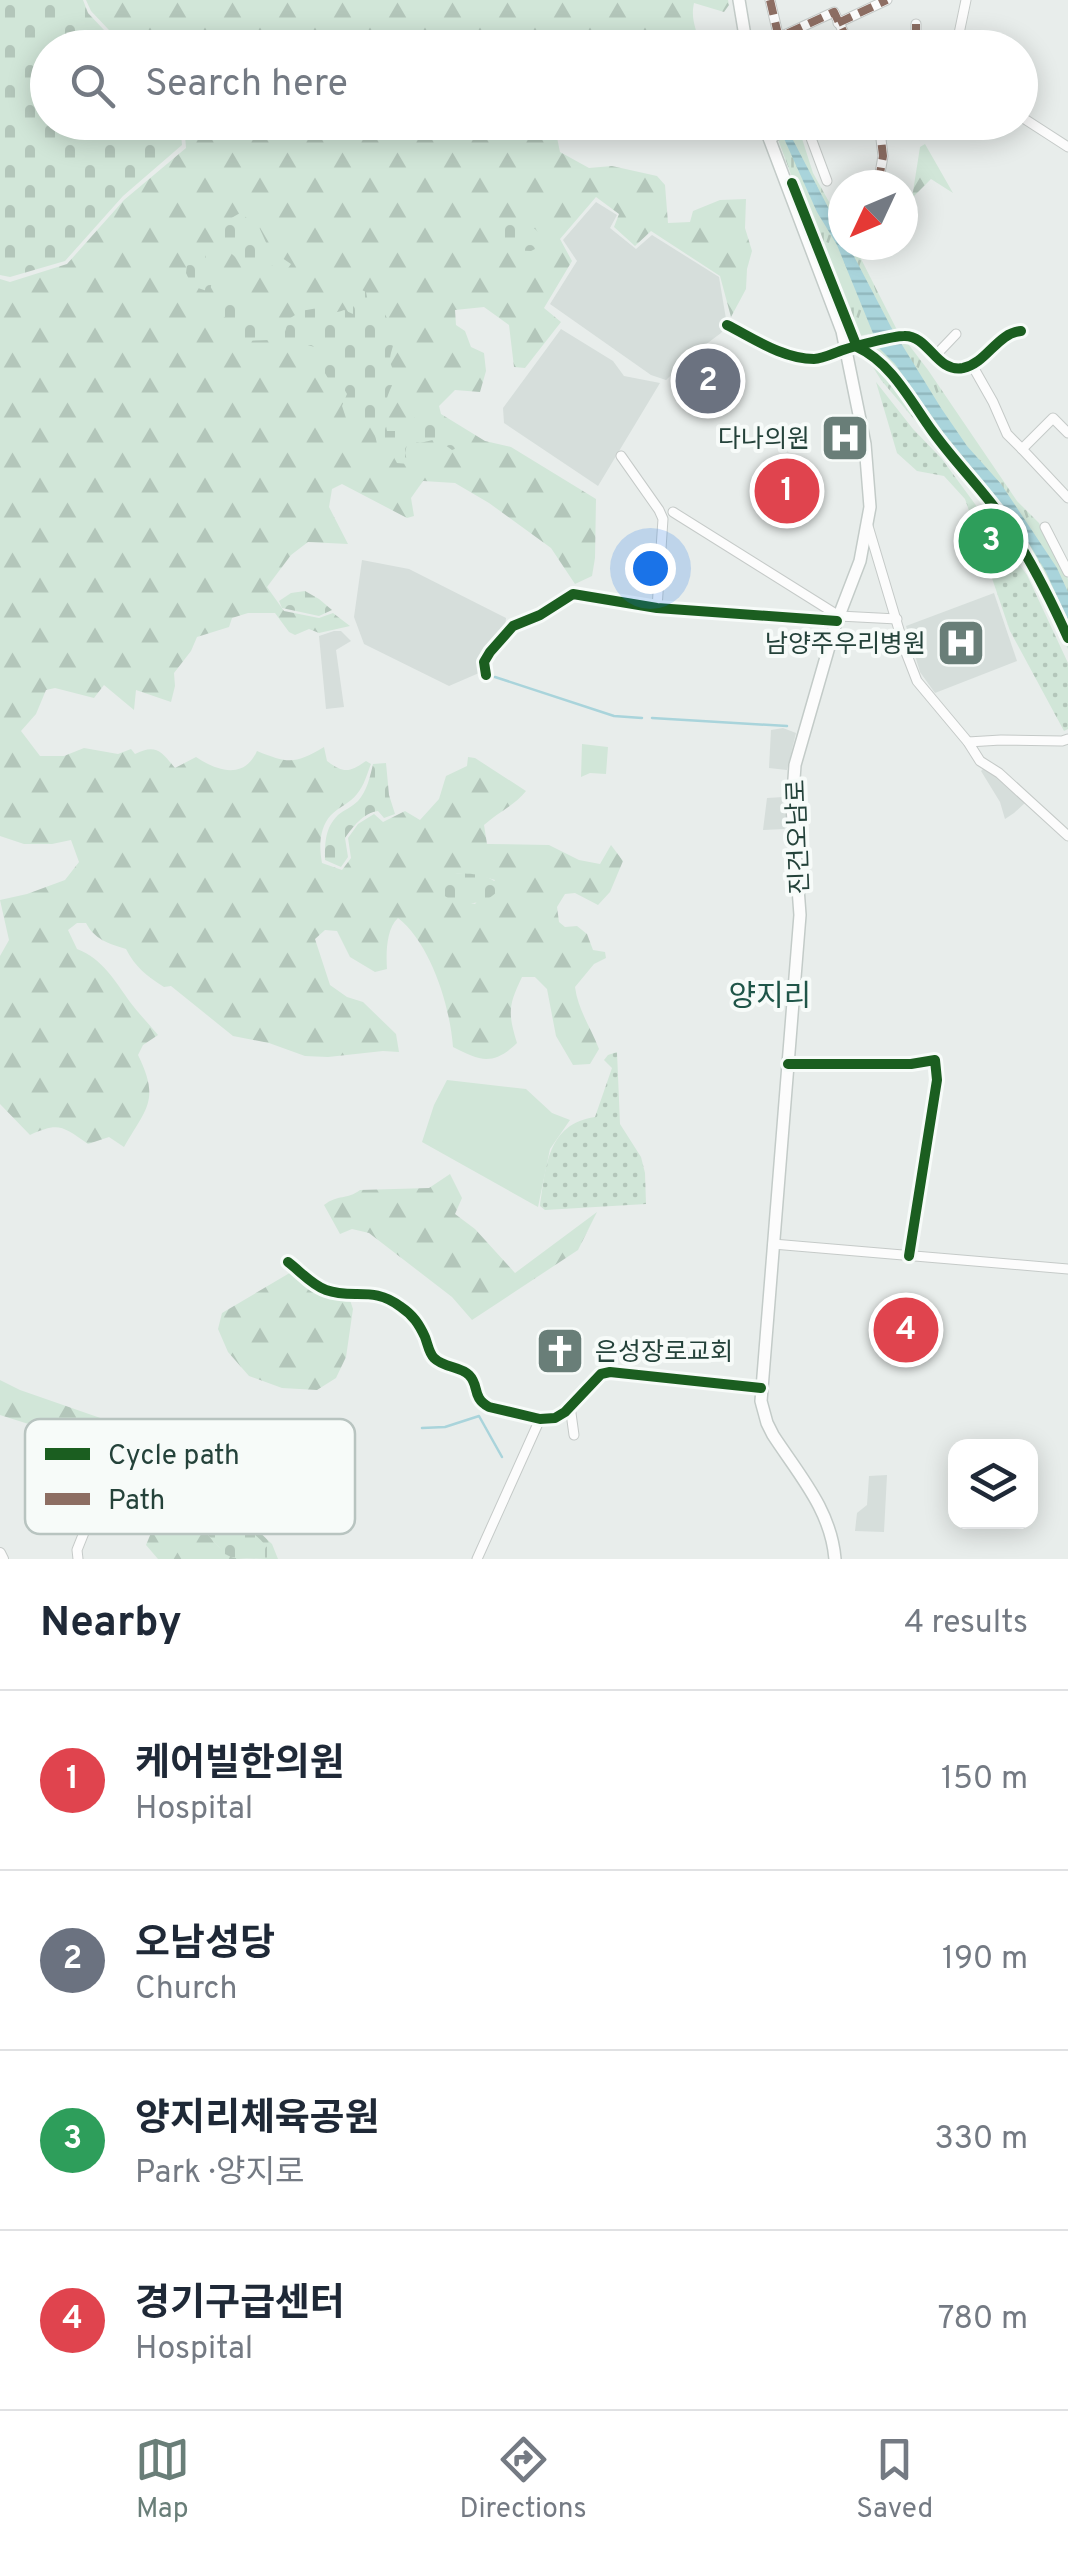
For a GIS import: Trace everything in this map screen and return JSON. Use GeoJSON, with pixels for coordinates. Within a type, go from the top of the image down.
{"type":"FeatureCollection","features":[{"type":"Feature","properties":{"kind":"main road"},"geometry":{"type":"LineString","coordinates":[[739,0],[744,30]]}},
{"type":"Feature","properties":{"kind":"main road","name":"진건오남로"},"geometry":{"type":"LineString","coordinates":[[773,140],[846,349],[869,483],[868,526],[860,561],[838,618],[801,742],[792,789],[800,915],[761,1402],[766,1423],[824,1514],[835,1559]]}},
{"type":"Feature","properties":{"kind":"street"},"geometry":{"type":"LineString","coordinates":[[770,0],[777,30]]}},
{"type":"Feature","properties":{"kind":"street"},"geometry":{"type":"LineString","coordinates":[[838,23],[887,0]]}},
{"type":"Feature","properties":{"kind":"street"},"geometry":{"type":"LineString","coordinates":[[960,30],[966,0]]}},
{"type":"Feature","properties":{"kind":"street"},"geometry":{"type":"LineString","coordinates":[[796,30],[834,12],[842,30]]}},
{"type":"Feature","properties":{"kind":"street"},"geometry":{"type":"LineString","coordinates":[[916,24],[916,30]]}},
{"type":"Feature","properties":{"kind":"street"},"geometry":{"type":"LineString","coordinates":[[1038,128],[1068,147]]}},
{"type":"Feature","properties":{"kind":"street"},"geometry":{"type":"LineString","coordinates":[[809,140],[826,181]]}},
{"type":"Feature","properties":{"kind":"street"},"geometry":{"type":"LineString","coordinates":[[881,140],[881,170]]}},
{"type":"Feature","properties":{"kind":"street"},"geometry":{"type":"LineString","coordinates":[[727,325],[782,353],[816,360],[904,336],[914,338],[944,365],[956,369],[972,365],[1007,335],[1021,331]]}},
{"type":"Feature","properties":{"kind":"street"},"geometry":{"type":"LineString","coordinates":[[934,356],[956,334]]}},
{"type":"Feature","properties":{"kind":"street"},"geometry":{"type":"LineString","coordinates":[[972,365],[1007,434],[1068,498]]}},
{"type":"Feature","properties":{"kind":"street"},"geometry":{"type":"LineString","coordinates":[[1022,449],[1053,418],[1068,433]]}},
{"type":"Feature","properties":{"kind":"street"},"geometry":{"type":"LineString","coordinates":[[621,456],[663,519],[658,608]]}},
{"type":"Feature","properties":{"kind":"street"},"geometry":{"type":"LineString","coordinates":[[674,512],[838,618]]}},
{"type":"Feature","properties":{"kind":"street"},"geometry":{"type":"LineString","coordinates":[[868,526],[917,680],[980,761],[999,773],[1068,836]]}},
{"type":"Feature","properties":{"kind":"street"},"geometry":{"type":"LineString","coordinates":[[1044,528],[1068,572]]}},
{"type":"Feature","properties":{"kind":"street"},"geometry":{"type":"LineString","coordinates":[[486,675],[484,662],[513,626],[540,615],[572,594],[658,608],[896,620]]}},
{"type":"Feature","properties":{"kind":"street"},"geometry":{"type":"LineString","coordinates":[[968,742],[1068,739]]}},
{"type":"Feature","properties":{"kind":"street"},"geometry":{"type":"LineString","coordinates":[[788,1064],[911,1064],[934,1060],[937,1080],[909,1256]]}},
{"type":"Feature","properties":{"kind":"street"},"geometry":{"type":"LineString","coordinates":[[773,1244],[1068,1269]]}},
{"type":"Feature","properties":{"kind":"street"},"geometry":{"type":"LineString","coordinates":[[288,1262],[320,1288],[364,1292],[393,1301],[418,1322],[431,1356],[470,1375],[482,1404],[540,1419],[555,1418],[600,1374],[610,1372],[762,1388]]}},
{"type":"Feature","properties":{"kind":"street"},"geometry":{"type":"LineString","coordinates":[[570,1406],[574,1434]]}},
{"type":"Feature","properties":{"kind":"street"},"geometry":{"type":"LineString","coordinates":[[478,1559],[540,1419]]}},
{"type":"Feature","properties":{"kind":"street"},"geometry":{"type":"LineString","coordinates":[[76,1559],[84,1534]]}},
{"type":"Feature","properties":{"kind":"street"},"geometry":{"type":"LineString","coordinates":[[66,1548],[76,1559]]}},
{"type":"Feature","properties":{"kind":"shaded area"},"geometry":{"type":"Polygon","coordinates":[[[596,202],[617,215],[610,228],[636,249],[652,235],[719,277],[727,325],[666,380],[651,375],[550,304],[577,261],[563,240],[596,202]]]}},
{"type":"Feature","properties":{"kind":"shaded area"},"geometry":{"type":"Polygon","coordinates":[[[561,329],[613,361],[624,376],[660,383],[598,486],[504,423],[503,408],[561,329]]]}},
{"type":"Feature","properties":{"kind":"shaded area"},"geometry":{"type":"Polygon","coordinates":[[[362,560],[409,569],[506,618],[505,627],[477,660],[479,673],[449,686],[364,644],[354,617],[362,560]]]}},
{"type":"Feature","properties":{"kind":"shaded area","name":"남양주우리병원"},"geometry":{"type":"Polygon","coordinates":[[[994,593],[1017,661],[935,693],[920,672],[906,626],[994,593]]]}},
{"type":"Feature","properties":{"kind":"shaded area"},"geometry":{"type":"Polygon","coordinates":[[[341,631],[351,641],[336,650],[344,707],[326,709],[319,636],[341,631]]]}},
{"type":"Feature","properties":{"kind":"shaded area"},"geometry":{"type":"Polygon","coordinates":[[[783,728],[796,733],[787,770],[769,768],[771,730],[783,728]]]}},
{"type":"Feature","properties":{"kind":"shaded area"},"geometry":{"type":"Polygon","coordinates":[[[984,768],[1026,802],[1005,819],[1000,802],[981,771],[984,768]]]}},
{"type":"Feature","properties":{"kind":"shaded area"},"geometry":{"type":"Polygon","coordinates":[[[784,797],[787,827],[763,830],[767,798],[784,797]]]}},
{"type":"Feature","properties":{"kind":"shaded area"},"geometry":{"type":"Polygon","coordinates":[[[887,1475],[884,1532],[855,1531],[857,1513],[867,1505],[869,1476],[887,1475]]]}},
{"type":"Feature","properties":{"kind":"green space"},"geometry":{"type":"Polygon","coordinates":[[[0,0],[83,0],[88,13],[104,30],[30,30],[30,140],[182,140],[182,145],[123,196],[65,261],[10,277],[0,275],[0,0]]]}},
{"type":"Feature","properties":{"kind":"green space"},"geometry":{"type":"Polygon","coordinates":[[[86,0],[728,0],[729,5],[724,12],[694,3],[696,30],[109,30],[86,0]]]}},
{"type":"Feature","properties":{"kind":"green space"},"geometry":{"type":"Polygon","coordinates":[[[185,140],[558,140],[560,152],[589,168],[612,166],[657,176],[665,185],[668,223],[690,222],[693,211],[720,200],[746,199],[745,228],[752,251],[746,289],[731,317],[720,276],[651,231],[635,246],[614,227],[619,214],[596,197],[560,239],[572,261],[544,308],[561,322],[525,368],[514,367],[509,325],[484,307],[455,310],[456,325],[465,331],[471,347],[484,353],[486,371],[480,392],[455,390],[439,406],[441,414],[485,441],[511,447],[596,499],[592,576],[575,584],[551,548],[455,483],[423,481],[411,498],[414,516],[407,518],[342,484],[332,489],[329,507],[348,544],[308,542],[291,555],[267,587],[284,611],[319,618],[333,613],[350,626],[319,633],[309,629],[295,635],[275,613],[248,613],[232,618],[229,627],[197,637],[174,673],[171,702],[136,690],[134,710],[104,685],[94,698],[55,688],[46,690],[36,714],[21,731],[40,756],[64,756],[84,748],[118,754],[131,749],[135,754],[153,749],[175,768],[196,757],[221,769],[238,769],[252,760],[257,751],[292,760],[324,747],[327,761],[343,770],[366,761],[371,764],[359,791],[331,815],[322,832],[322,863],[342,870],[351,858],[348,838],[358,824],[374,814],[383,822],[405,811],[420,820],[439,799],[446,776],[467,766],[468,757],[475,758],[526,791],[484,825],[487,844],[549,845],[579,860],[600,864],[611,845],[623,861],[610,892],[598,905],[575,893],[565,894],[557,907],[559,922],[565,927],[577,926],[587,934],[593,950],[605,952],[606,958],[594,964],[575,987],[599,1049],[590,1064],[573,1065],[556,1036],[547,989],[535,977],[522,977],[514,995],[511,1017],[517,1043],[501,1055],[486,1059],[453,1047],[437,977],[420,943],[398,918],[389,935],[387,969],[375,972],[350,957],[337,931],[325,930],[315,939],[330,985],[363,1002],[396,1034],[399,1052],[328,1057],[305,1056],[233,1036],[171,986],[164,987],[147,975],[126,949],[98,937],[86,923],[77,923],[68,930],[77,949],[108,971],[158,1035],[143,1045],[138,1055],[148,1083],[148,1103],[124,1147],[109,1137],[88,1144],[60,1128],[30,1135],[0,1104],[0,956],[9,940],[0,900],[65,880],[79,862],[71,840],[24,844],[0,836],[0,279],[10,282],[67,264],[124,200],[186,148],[185,140]],[[455,873],[467,902],[475,904],[495,880],[455,873]]]}},
{"type":"Feature","properties":{"kind":"green space"},"geometry":{"type":"Polygon","coordinates":[[[778,140],[802,140],[813,173],[828,200],[828,260],[862,260],[896,328],[1017,501],[1039,523],[1068,579],[1068,649],[1029,568],[956,469],[881,380],[868,359],[878,354],[869,334],[859,336],[778,140]]]}},
{"type":"Feature","properties":{"kind":"green space"},"geometry":{"type":"Polygon","coordinates":[[[925,144],[953,193],[931,179],[918,192],[920,147],[925,144]]]}},
{"type":"Feature","properties":{"kind":"green space"},"geometry":{"type":"Polygon","coordinates":[[[240,213],[259,227],[269,249],[291,264],[286,271],[264,262],[242,263],[224,247],[216,227],[240,213]]]}},
{"type":"Feature","properties":{"kind":"green space"},"geometry":{"type":"Polygon","coordinates":[[[508,221],[535,229],[545,238],[545,244],[531,251],[508,250],[497,241],[508,221]]]}},
{"type":"Feature","properties":{"kind":"green space"},"geometry":{"type":"Polygon","coordinates":[[[204,253],[213,274],[210,292],[192,286],[186,273],[188,257],[204,253]]]}},
{"type":"Feature","properties":{"kind":"green space"},"geometry":{"type":"Polygon","coordinates":[[[360,289],[366,292],[369,307],[381,308],[393,333],[390,358],[397,375],[386,402],[387,431],[399,431],[404,420],[428,415],[444,421],[447,429],[454,424],[463,430],[465,445],[452,450],[437,439],[420,443],[408,440],[408,464],[397,463],[391,452],[377,444],[372,421],[347,421],[342,406],[347,394],[340,382],[329,380],[322,368],[334,355],[283,338],[289,319],[301,311],[318,308],[353,314],[353,298],[360,289]]]}},
{"type":"Feature","properties":{"kind":"green space"},"geometry":{"type":"Polygon","coordinates":[[[223,298],[262,316],[270,330],[270,340],[239,341],[222,313],[223,298]]]}},
{"type":"Feature","properties":{"kind":"green space"},"geometry":{"type":"Polygon","coordinates":[[[876,382],[942,459],[1027,575],[1068,663],[1068,729],[1064,731],[1010,631],[965,499],[944,476],[917,471],[897,453],[876,382]]]}},
{"type":"Feature","properties":{"kind":"green space"},"geometry":{"type":"Polygon","coordinates":[[[305,591],[332,610],[319,616],[282,608],[279,601],[291,593],[305,591]]]}},
{"type":"Feature","properties":{"kind":"green space"},"geometry":{"type":"Polygon","coordinates":[[[582,744],[608,747],[606,774],[581,777],[582,744]]]}},
{"type":"Feature","properties":{"kind":"green space"},"geometry":{"type":"Polygon","coordinates":[[[386,763],[395,814],[384,818],[378,811],[359,821],[345,838],[348,857],[341,867],[325,860],[330,825],[361,797],[373,764],[386,763]]]}},
{"type":"Feature","properties":{"kind":"green space"},"geometry":{"type":"Polygon","coordinates":[[[455,873],[486,877],[500,887],[486,900],[457,902],[435,885],[440,877],[455,873]]]}},
{"type":"Feature","properties":{"kind":"green space"},"geometry":{"type":"Polygon","coordinates":[[[617,1052],[620,1124],[641,1157],[646,1204],[545,1210],[540,1206],[552,1150],[567,1128],[595,1117],[612,1068],[604,1060],[617,1052]]]}},
{"type":"Feature","properties":{"kind":"green space"},"geometry":{"type":"Polygon","coordinates":[[[447,1080],[526,1089],[552,1113],[570,1120],[550,1149],[538,1207],[422,1142],[447,1080]]]}},
{"type":"Feature","properties":{"kind":"green space"},"geometry":{"type":"Polygon","coordinates":[[[450,1174],[462,1198],[455,1214],[475,1229],[515,1273],[597,1212],[578,1250],[472,1320],[452,1297],[369,1233],[352,1229],[340,1234],[324,1205],[360,1190],[429,1188],[450,1174]]]}},
{"type":"Feature","properties":{"kind":"green space"},"geometry":{"type":"Polygon","coordinates":[[[293,1271],[310,1290],[350,1300],[353,1309],[346,1357],[336,1378],[317,1390],[282,1388],[249,1376],[228,1352],[218,1329],[222,1313],[293,1271]]]}},
{"type":"Feature","properties":{"kind":"green space"},"geometry":{"type":"Polygon","coordinates":[[[0,1380],[103,1419],[25,1419],[25,1423],[0,1415],[0,1380]]]}},
{"type":"Feature","properties":{"kind":"green space"},"geometry":{"type":"Polygon","coordinates":[[[151,1534],[207,1534],[228,1554],[247,1559],[158,1559],[146,1545],[151,1534]]]}},
{"type":"Feature","properties":{"kind":"green space"},"geometry":{"type":"Polygon","coordinates":[[[207,1534],[253,1534],[267,1547],[267,1559],[233,1558],[207,1534]]]}},
{"type":"Feature","properties":{"kind":"green space"},"geometry":{"type":"Polygon","coordinates":[[[210,1534],[261,1534],[272,1544],[278,1559],[267,1559],[267,1547],[210,1534]]]}},
{"type":"Feature","properties":{"kind":"water"},"geometry":{"type":"Polygon","coordinates":[[[785,140],[793,140],[828,207],[828,230],[785,140]]]}},
{"type":"Feature","properties":{"kind":"water"},"geometry":{"type":"Polygon","coordinates":[[[843,260],[856,260],[941,408],[967,446],[1001,484],[1057,568],[1068,592],[1068,621],[1046,572],[1016,522],[879,348],[843,260]]]}},
{"type":"Feature","properties":{"kind":"waterway"},"geometry":{"type":"LineString","coordinates":[[495,677],[614,716],[642,718]]}},
{"type":"Feature","properties":{"kind":"waterway"},"geometry":{"type":"LineString","coordinates":[[652,718],[787,726]]}},
{"type":"Feature","properties":{"kind":"waterway"},"geometry":{"type":"LineString","coordinates":[[422,1428],[445,1427],[479,1416],[502,1457]]}},
{"type":"Feature","properties":{"kind":"marked path"},"geometry":{"type":"LineString","coordinates":[[770,0],[777,30]]}},
{"type":"Feature","properties":{"kind":"marked path"},"geometry":{"type":"LineString","coordinates":[[838,23],[887,0]]}},
{"type":"Feature","properties":{"kind":"marked path"},"geometry":{"type":"LineString","coordinates":[[795,30],[834,12],[842,30]]}},
{"type":"Feature","properties":{"kind":"marked path"},"geometry":{"type":"LineString","coordinates":[[916,24],[916,30]]}},
{"type":"Feature","properties":{"kind":"marked path"},"geometry":{"type":"LineString","coordinates":[[881,140],[881,170]]}},
{"type":"Feature","properties":{"kind":"cycle path"},"geometry":{"type":"LineString","coordinates":[[792,183],[857,347],[891,373],[941,443],[1001,516],[1038,576],[1068,638]]}},
{"type":"Feature","properties":{"kind":"cycle path"},"geometry":{"type":"LineString","coordinates":[[727,325],[780,352],[814,359],[883,339],[913,337],[954,368],[971,365],[1005,337],[1021,331]]}},
{"type":"Feature","properties":{"kind":"cycle path"},"geometry":{"type":"LineString","coordinates":[[486,675],[484,662],[513,626],[573,594],[657,608],[837,621]]}},
{"type":"Feature","properties":{"kind":"cycle path"},"geometry":{"type":"LineString","coordinates":[[788,1064],[911,1064],[935,1060],[937,1080],[909,1256]]}},
{"type":"Feature","properties":{"kind":"cycle path"},"geometry":{"type":"LineString","coordinates":[[288,1262],[326,1290],[381,1296],[401,1307],[418,1324],[434,1358],[469,1375],[480,1399],[489,1407],[540,1419],[555,1418],[601,1374],[610,1372],[761,1388]]}},
{"type":"Feature","properties":{"kind":"place","name":"오남성당"},"geometry":{"type":"Point","coordinates":[708,381]}},
{"type":"Feature","properties":{"kind":"place","name":"다나의원"},"geometry":{"type":"Point","coordinates":[845,438]}},
{"type":"Feature","properties":{"kind":"place","name":"케어빌한의원"},"geometry":{"type":"Point","coordinates":[787,491]}},
{"type":"Feature","properties":{"kind":"place","name":"양지리체육공원"},"geometry":{"type":"Point","coordinates":[991,541]}},
{"type":"Feature","properties":{"kind":"place","name":"남양주우리병원"},"geometry":{"type":"Point","coordinates":[961,643]}},
{"type":"Feature","properties":{"kind":"place","name":"경기구급센터"},"geometry":{"type":"Point","coordinates":[906,1330]}},
{"type":"Feature","properties":{"kind":"place","name":"은성장로교회"},"geometry":{"type":"Point","coordinates":[560,1351]}},
{"type":"Feature","properties":{"kind":"district","name":"양지리"},"geometry":{"type":"Point","coordinates":[770,996]}}]}
